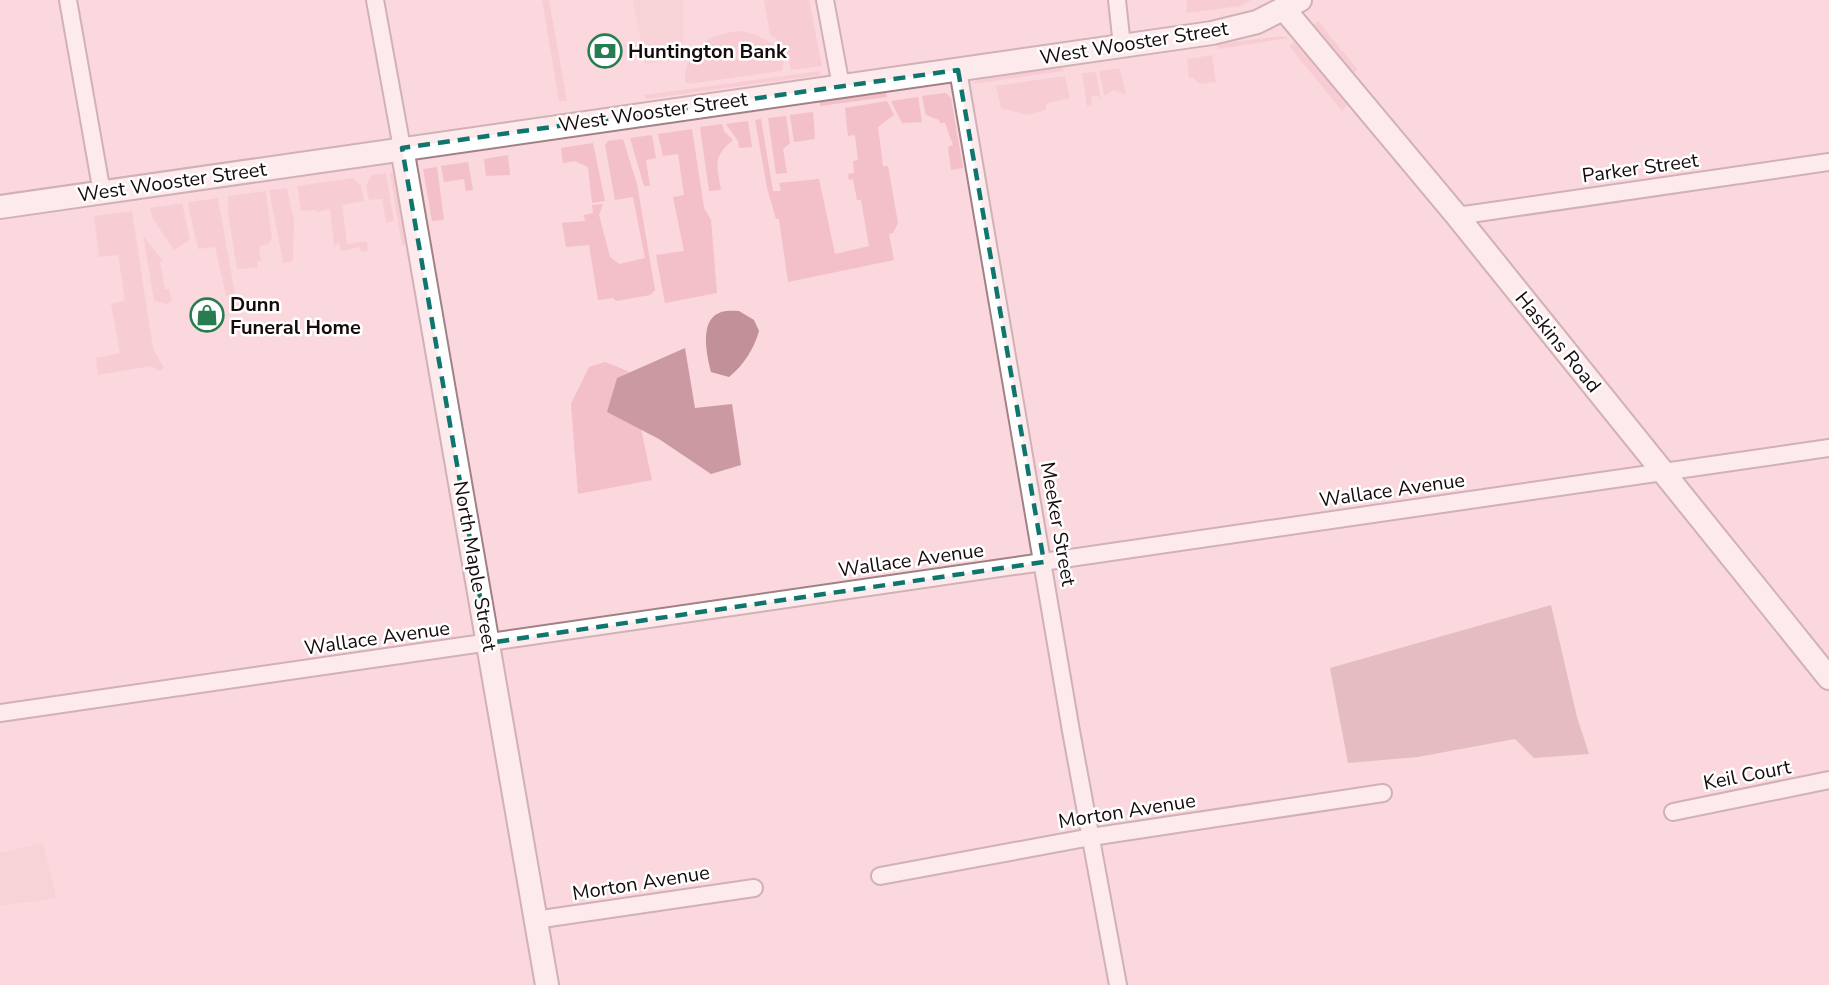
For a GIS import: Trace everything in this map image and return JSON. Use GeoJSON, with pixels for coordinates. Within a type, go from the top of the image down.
{"type":"FeatureCollection","features":[{"type":"Feature","properties":{"kind":"main road","name":"West Wooster Street"},"geometry":{"type":"LineString","coordinates":[[0,207],[1216,32],[1257,22],[1292,4]]}},
{"type":"Feature","properties":{"kind":"main road","name":"Haskins Road"},"geometry":{"type":"LineString","coordinates":[[1292,4],[1457,216],[1829,678]]}},
{"type":"Feature","properties":{"kind":"main road","name":"North Maple Street"},"geometry":{"type":"LineString","coordinates":[[402,148],[547,985]]}},
{"type":"Feature","properties":{"kind":"street"},"geometry":{"type":"LineString","coordinates":[[68,0],[102,193]]}},
{"type":"Feature","properties":{"kind":"street"},"geometry":{"type":"LineString","coordinates":[[375,0],[402,148]]}},
{"type":"Feature","properties":{"kind":"street"},"geometry":{"type":"LineString","coordinates":[[825,0],[841,86]]}},
{"type":"Feature","properties":{"kind":"street"},"geometry":{"type":"LineString","coordinates":[[1117,0],[1122,46]]}},
{"type":"Feature","properties":{"kind":"street","name":"Meeker Street"},"geometry":{"type":"LineString","coordinates":[[958,70],[1118,985]]}},
{"type":"Feature","properties":{"kind":"street","name":"Parker Street"},"geometry":{"type":"LineString","coordinates":[[1457,216],[1829,162]]}},
{"type":"Feature","properties":{"kind":"street","name":"Wallace Avenue"},"geometry":{"type":"LineString","coordinates":[[0,713],[1829,448]]}},
{"type":"Feature","properties":{"kind":"street","name":"Keil Court"},"geometry":{"type":"LineString","coordinates":[[1673,812],[1829,780]]}},
{"type":"Feature","properties":{"kind":"street","name":"Morton Avenue"},"geometry":{"type":"LineString","coordinates":[[880,876],[1091,837],[1383,793]]}},
{"type":"Feature","properties":{"kind":"street","name":"Morton Avenue"},"geometry":{"type":"LineString","coordinates":[[536,920],[754,888]]}},
{"type":"Feature","properties":{"kind":"highlighted area"},"geometry":{"type":"Polygon","coordinates":[[[958,70],[1044,562],[488,643],[402,148],[958,70]]]}},
{"type":"Feature","properties":{"kind":"shaded area"},"geometry":{"type":"Polygon","coordinates":[[[542,0],[549,0],[567,101],[559,101],[542,0]]]}},
{"type":"Feature","properties":{"kind":"shaded area"},"geometry":{"type":"Polygon","coordinates":[[[633,0],[683,0],[683,42],[678,59],[645,64],[633,0]]]}},
{"type":"Feature","properties":{"kind":"shaded area"},"geometry":{"type":"Polygon","coordinates":[[[764,0],[809,0],[822,66],[791,70],[782,45],[770,35],[764,0]]]}},
{"type":"Feature","properties":{"kind":"shaded area"},"geometry":{"type":"Polygon","coordinates":[[[1187,0],[1251,0],[1240,6],[1186,13],[1187,0]]]}},
{"type":"Feature","properties":{"kind":"shaded area"},"geometry":{"type":"Polygon","coordinates":[[[1318,21],[1358,70],[1350,74],[1314,25],[1318,21]]]}},
{"type":"Feature","properties":{"kind":"shaded area"},"geometry":{"type":"Polygon","coordinates":[[[741,31],[756,35],[772,43],[778,49],[782,55],[781,71],[688,84],[685,81],[689,60],[701,44],[719,35],[741,31]]]}},
{"type":"Feature","properties":{"kind":"shaded area"},"geometry":{"type":"Polygon","coordinates":[[[1280,36],[1289,38],[1218,49],[1218,44],[1280,36]]]}},
{"type":"Feature","properties":{"kind":"shaded area"},"geometry":{"type":"Polygon","coordinates":[[[1293,42],[1310,57],[1348,104],[1342,111],[1289,46],[1293,42]]]}},
{"type":"Feature","properties":{"kind":"shaded area"},"geometry":{"type":"Polygon","coordinates":[[[1212,55],[1216,82],[1200,84],[1193,78],[1189,78],[1187,59],[1212,55]]]}},
{"type":"Feature","properties":{"kind":"shaded area"},"geometry":{"type":"Polygon","coordinates":[[[1062,66],[1064,71],[972,84],[980,78],[1062,66]]]}},
{"type":"Feature","properties":{"kind":"shaded area"},"geometry":{"type":"Polygon","coordinates":[[[1120,68],[1126,95],[1114,90],[1104,96],[1099,71],[1120,68]]]}},
{"type":"Feature","properties":{"kind":"shaded area"},"geometry":{"type":"Polygon","coordinates":[[[820,71],[821,75],[646,99],[644,95],[820,71]]]}},
{"type":"Feature","properties":{"kind":"shaded area"},"geometry":{"type":"Polygon","coordinates":[[[1096,72],[1101,101],[1098,96],[1092,96],[1091,106],[1087,106],[1082,73],[1096,72]]]}},
{"type":"Feature","properties":{"kind":"shaded area"},"geometry":{"type":"Polygon","coordinates":[[[1065,76],[1070,98],[1046,104],[1046,110],[1027,115],[1001,108],[996,86],[1065,76]]]}},
{"type":"Feature","properties":{"kind":"shaded area"},"geometry":{"type":"Polygon","coordinates":[[[886,92],[887,97],[820,106],[820,100],[886,92]]]}},
{"type":"Feature","properties":{"kind":"shaded area"},"geometry":{"type":"Polygon","coordinates":[[[946,93],[951,98],[963,168],[951,170],[948,147],[953,145],[945,123],[940,123],[939,120],[926,115],[922,96],[946,93]]]}},
{"type":"Feature","properties":{"kind":"shaded area"},"geometry":{"type":"Polygon","coordinates":[[[918,97],[922,122],[902,123],[891,101],[918,97]]]}},
{"type":"Feature","properties":{"kind":"shaded area"},"geometry":{"type":"Polygon","coordinates":[[[887,101],[894,115],[878,127],[883,166],[888,166],[898,223],[893,233],[889,234],[894,260],[788,282],[779,219],[776,219],[767,188],[755,120],[761,119],[773,191],[781,191],[779,183],[819,179],[835,254],[869,246],[861,200],[857,200],[853,179],[849,180],[848,174],[854,173],[853,161],[858,160],[855,135],[848,136],[845,108],[887,101]]]}},
{"type":"Feature","properties":{"kind":"shaded area"},"geometry":{"type":"Polygon","coordinates":[[[813,112],[815,139],[794,142],[790,115],[813,112]]]}},
{"type":"Feature","properties":{"kind":"shaded area"},"geometry":{"type":"Polygon","coordinates":[[[786,116],[790,143],[783,149],[787,173],[776,174],[768,118],[786,116]]]}},
{"type":"Feature","properties":{"kind":"shaded area"},"geometry":{"type":"Polygon","coordinates":[[[748,121],[752,147],[739,148],[738,141],[726,124],[748,121]]]}},
{"type":"Feature","properties":{"kind":"shaded area"},"geometry":{"type":"Polygon","coordinates":[[[722,124],[724,131],[733,140],[719,157],[718,174],[721,190],[709,191],[700,127],[722,124]]]}},
{"type":"Feature","properties":{"kind":"shaded area"},"geometry":{"type":"Polygon","coordinates":[[[692,129],[704,208],[711,220],[717,293],[665,303],[656,255],[684,251],[673,197],[684,195],[678,154],[663,156],[658,134],[692,129]]]}},
{"type":"Feature","properties":{"kind":"shaded area"},"geometry":{"type":"Polygon","coordinates":[[[652,135],[656,158],[646,160],[650,186],[644,186],[630,138],[652,135]]]}},
{"type":"Feature","properties":{"kind":"shaded area"},"geometry":{"type":"Polygon","coordinates":[[[623,139],[637,184],[655,290],[650,295],[616,301],[613,298],[598,300],[589,245],[566,247],[562,223],[585,221],[584,215],[593,213],[592,205],[603,204],[599,215],[610,257],[619,264],[645,258],[633,197],[615,200],[605,145],[608,141],[623,139]]]}},
{"type":"Feature","properties":{"kind":"shaded area"},"geometry":{"type":"Polygon","coordinates":[[[593,143],[605,201],[592,203],[588,167],[575,161],[563,163],[561,148],[593,143]]]}},
{"type":"Feature","properties":{"kind":"shaded area"},"geometry":{"type":"Polygon","coordinates":[[[508,155],[510,175],[486,176],[484,159],[508,155]]]}},
{"type":"Feature","properties":{"kind":"shaded area"},"geometry":{"type":"Polygon","coordinates":[[[468,162],[473,190],[466,191],[464,179],[444,182],[441,166],[468,162]]]}},
{"type":"Feature","properties":{"kind":"shaded area"},"geometry":{"type":"Polygon","coordinates":[[[437,167],[444,220],[432,221],[423,169],[437,167]]]}},
{"type":"Feature","properties":{"kind":"shaded area"},"geometry":{"type":"Polygon","coordinates":[[[395,172],[407,242],[402,246],[390,173],[395,172]]]}},
{"type":"Feature","properties":{"kind":"shaded area"},"geometry":{"type":"Polygon","coordinates":[[[386,173],[394,221],[386,223],[382,199],[369,200],[366,186],[372,175],[386,173]]]}},
{"type":"Feature","properties":{"kind":"shaded area"},"geometry":{"type":"Polygon","coordinates":[[[353,178],[361,185],[364,201],[342,205],[347,244],[367,241],[368,251],[361,252],[360,247],[341,251],[339,242],[334,246],[330,209],[316,212],[315,210],[301,211],[297,186],[353,178]]]}},
{"type":"Feature","properties":{"kind":"shaded area"},"geometry":{"type":"Polygon","coordinates":[[[287,188],[294,221],[293,261],[283,263],[269,190],[287,188]]]}},
{"type":"Feature","properties":{"kind":"shaded area"},"geometry":{"type":"Polygon","coordinates":[[[266,191],[272,239],[269,243],[259,247],[261,261],[257,262],[258,268],[237,269],[228,214],[228,196],[266,191]]]}},
{"type":"Feature","properties":{"kind":"shaded area"},"geometry":{"type":"Polygon","coordinates":[[[218,198],[235,294],[226,296],[215,247],[198,249],[188,205],[189,202],[218,198]]]}},
{"type":"Feature","properties":{"kind":"shaded area"},"geometry":{"type":"Polygon","coordinates":[[[182,203],[190,240],[174,250],[153,219],[150,208],[182,203]]]}},
{"type":"Feature","properties":{"kind":"shaded area"},"geometry":{"type":"Polygon","coordinates":[[[132,211],[153,348],[164,368],[160,371],[151,366],[98,375],[96,358],[120,353],[111,304],[125,300],[118,255],[99,257],[94,216],[132,211]]]}},
{"type":"Feature","properties":{"kind":"shaded area"},"geometry":{"type":"Polygon","coordinates":[[[143,235],[163,261],[160,262],[165,289],[169,289],[172,300],[167,304],[154,301],[143,235]]]}},
{"type":"Feature","properties":{"kind":"shaded area"},"geometry":{"type":"Polygon","coordinates":[[[739,311],[754,320],[759,331],[751,351],[729,377],[711,372],[706,340],[709,323],[719,313],[739,311]]]}},
{"type":"Feature","properties":{"kind":"shaded area"},"geometry":{"type":"Polygon","coordinates":[[[685,348],[695,408],[732,404],[741,465],[711,474],[659,439],[607,412],[617,378],[685,348]]]}},
{"type":"Feature","properties":{"kind":"shaded area"},"geometry":{"type":"Polygon","coordinates":[[[605,362],[630,372],[617,378],[608,412],[641,429],[652,480],[578,494],[571,404],[589,367],[605,362]]]}},
{"type":"Feature","properties":{"kind":"shaded area"},"geometry":{"type":"Polygon","coordinates":[[[1551,605],[1577,717],[1589,754],[1534,758],[1515,739],[1418,757],[1348,763],[1330,668],[1551,605]]]}},
{"type":"Feature","properties":{"kind":"shaded area"},"geometry":{"type":"Polygon","coordinates":[[[43,843],[56,898],[0,906],[0,853],[43,843]]]}},
{"type":"Feature","properties":{"kind":"place","name":"Huntington Bank"},"geometry":{"type":"Point","coordinates":[605,51]}},
{"type":"Feature","properties":{"kind":"place","name":"Dunn Funeral Home"},"geometry":{"type":"Point","coordinates":[207,315]}}]}
